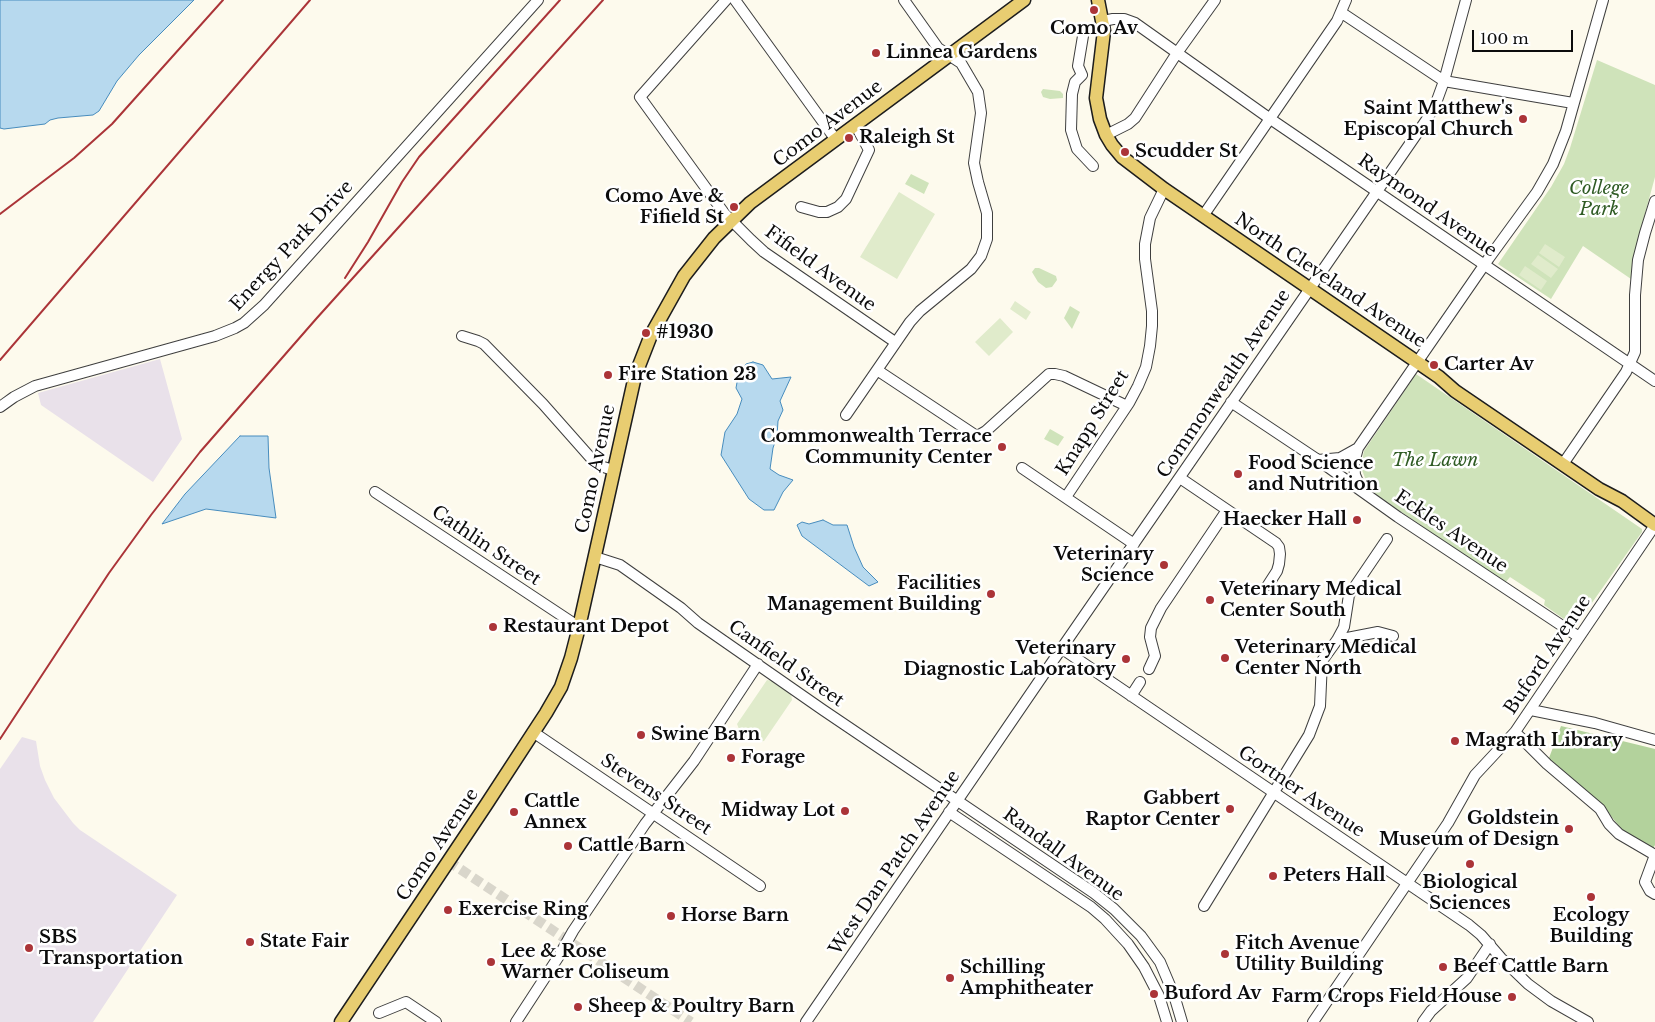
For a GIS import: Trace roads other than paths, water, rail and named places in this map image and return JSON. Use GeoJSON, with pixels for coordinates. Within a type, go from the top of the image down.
{"type":"FeatureCollection","features":[{"type":"Feature","properties":{"kind":"main road","name":"Como Avenue"},"geometry":{"type":"LineString","coordinates":[[341,1022],[561,687],[579,627],[633,383],[650,334],[684,276],[706,246],[731,220],[760,196],[1024,0]]}},
{"type":"Feature","properties":{"kind":"main road","name":"North Cleveland Avenue"},"geometry":{"type":"LineString","coordinates":[[1098,0],[1103,21],[1103,40],[1096,98],[1100,120],[1106,135],[1122,157],[1164,189],[1418,363],[1455,391],[1599,489],[1622,501],[1655,525]]}},
{"type":"Feature","properties":{"kind":"street","name":"Energy Park Drive"},"geometry":{"type":"LineString","coordinates":[[0,407],[35,386],[215,336],[244,323],[264,305],[538,0]]}},
{"type":"Feature","properties":{"kind":"street","name":"Fifield Avenue"},"geometry":{"type":"LineString","coordinates":[[726,0],[640,96],[724,213],[764,252],[895,342]]}},
{"type":"Feature","properties":{"kind":"street"},"geometry":{"type":"LineString","coordinates":[[735,0],[836,140]]}},
{"type":"Feature","properties":{"kind":"street"},"geometry":{"type":"LineString","coordinates":[[846,415],[910,322],[920,311],[971,269],[981,256],[987,239],[987,213],[974,163],[981,113],[980,97],[976,86],[961,63],[938,48],[904,0]]}},
{"type":"Feature","properties":{"kind":"street"},"geometry":{"type":"LineString","coordinates":[[1106,135],[1128,124],[1135,118],[1177,53],[1215,0]]}},
{"type":"Feature","properties":{"kind":"street"},"geometry":{"type":"LineString","coordinates":[[1204,216],[1342,13],[1346,0]]}},
{"type":"Feature","properties":{"kind":"street","name":"Commonwealth Avenue"},"geometry":{"type":"LineString","coordinates":[[1012,722],[1427,119],[1436,103],[1444,81],[1466,0]]}},
{"type":"Feature","properties":{"kind":"street"},"geometry":{"type":"LineString","coordinates":[[1362,491],[1355,476],[1354,463],[1358,448],[1484,265],[1537,192],[1553,164],[1566,131],[1603,0]]}},
{"type":"Feature","properties":{"kind":"street"},"geometry":{"type":"LineString","coordinates":[[1342,13],[1444,81],[1573,103]]}},
{"type":"Feature","properties":{"kind":"street","name":"Raymond Avenue"},"geometry":{"type":"LineString","coordinates":[[1103,21],[1113,19],[1132,20],[1269,118],[1655,381]]}},
{"type":"Feature","properties":{"kind":"street"},"geometry":{"type":"LineString","coordinates":[[1082,75],[1078,66],[1083,36]]}},
{"type":"Feature","properties":{"kind":"street"},"geometry":{"type":"LineString","coordinates":[[1093,166],[1077,149],[1071,130],[1071,105],[1073,88],[1078,79],[1082,75],[1098,72]]}},
{"type":"Feature","properties":{"kind":"street"},"geometry":{"type":"LineString","coordinates":[[801,207],[824,213],[838,207],[846,200],[869,150],[856,126]]}},
{"type":"Feature","properties":{"kind":"street","name":"Knapp Street"},"geometry":{"type":"LineString","coordinates":[[1066,497],[1127,406],[1141,380],[1150,346],[1152,311],[1145,259],[1145,244],[1150,218],[1164,189]]}},
{"type":"Feature","properties":{"kind":"street"},"geometry":{"type":"LineString","coordinates":[[1563,464],[1631,364],[1635,352],[1635,295],[1638,260],[1655,201]]}},
{"type":"Feature","properties":{"kind":"street"},"geometry":{"type":"LineString","coordinates":[[462,336],[484,344],[543,404],[597,466],[613,470]]}},
{"type":"Feature","properties":{"kind":"street"},"geometry":{"type":"LineString","coordinates":[[877,370],[972,434],[979,435],[986,431],[1049,374],[1064,376],[1127,406]]}},
{"type":"Feature","properties":{"kind":"street","name":"Eckles Avenue"},"geometry":{"type":"LineString","coordinates":[[1231,402],[1318,460],[1385,508],[1579,637]]}},
{"type":"Feature","properties":{"kind":"street"},"geometry":{"type":"LineString","coordinates":[[1318,460],[1340,458],[1358,448]]}},
{"type":"Feature","properties":{"kind":"street"},"geometry":{"type":"LineString","coordinates":[[1022,468],[1134,544]]}},
{"type":"Feature","properties":{"kind":"street"},"geometry":{"type":"LineString","coordinates":[[1180,478],[1276,543],[1279,547],[1279,564],[1268,585]]}},
{"type":"Feature","properties":{"kind":"street","name":"Cathlin Street"},"geometry":{"type":"LineString","coordinates":[[375,492],[579,627]]}},
{"type":"Feature","properties":{"kind":"street"},"geometry":{"type":"LineString","coordinates":[[1149,669],[1155,656],[1150,637],[1151,628],[1162,608],[1227,510]]}},
{"type":"Feature","properties":{"kind":"street","name":"Buford Avenue"},"geometry":{"type":"LineString","coordinates":[[1313,1022],[1451,819],[1466,789],[1475,776],[1515,732],[1531,710],[1655,525]]}},
{"type":"Feature","properties":{"kind":"street"},"geometry":{"type":"LineString","coordinates":[[1204,906],[1272,793],[1304,745],[1320,706],[1322,661],[1344,627],[1349,595],[1387,539]]}},
{"type":"Feature","properties":{"kind":"street","name":"Canfield Street"},"geometry":{"type":"LineString","coordinates":[[595,557],[620,565],[681,608],[698,623],[957,800]]}},
{"type":"Feature","properties":{"kind":"street"},"geometry":{"type":"LineString","coordinates":[[1337,640],[1378,632],[1394,636]]}},
{"type":"Feature","properties":{"kind":"street","name":"Gortner Avenue"},"geometry":{"type":"LineString","coordinates":[[1062,648],[1272,793],[1469,924],[1528,984],[1562,1008],[1588,1022]]}},
{"type":"Feature","properties":{"kind":"street"},"geometry":{"type":"LineString","coordinates":[[516,1022],[573,931],[654,813],[694,761],[758,664]]}},
{"type":"Feature","properties":{"kind":"street"},"geometry":{"type":"LineString","coordinates":[[1131,696],[1140,682]]}},
{"type":"Feature","properties":{"kind":"street"},"geometry":{"type":"LineString","coordinates":[[1531,710],[1595,723],[1655,740]]}},
{"type":"Feature","properties":{"kind":"street","name":"West Dan Patch Avenue"},"geometry":{"type":"LineString","coordinates":[[806,1022],[1012,722]]}},
{"type":"Feature","properties":{"kind":"street","name":"Stevens Street"},"geometry":{"type":"LineString","coordinates":[[533,732],[760,886]]}},
{"type":"Feature","properties":{"kind":"street"},"geometry":{"type":"LineString","coordinates":[[1515,732],[1547,764],[1600,809],[1619,834],[1655,855],[1645,882],[1650,891],[1655,894]]}},
{"type":"Feature","properties":{"kind":"street","name":"Randall Avenue"},"geometry":{"type":"LineString","coordinates":[[957,800],[1094,893],[1114,909],[1141,936],[1160,962],[1174,995],[1182,1022]]}},
{"type":"Feature","properties":{"kind":"street","name":"Randall Avenue"},"geometry":{"type":"LineString","coordinates":[[949,812],[1091,907],[1105,919],[1137,956],[1159,996],[1167,1022]]}},
{"type":"Feature","properties":{"kind":"street"},"geometry":{"type":"LineString","coordinates":[[1424,1022],[1431,1011],[1467,978],[1490,944]]}},
{"type":"Feature","properties":{"kind":"street"},"geometry":{"type":"LineString","coordinates":[[1137,956],[1149,948]]}},
{"type":"Feature","properties":{"kind":"street"},"geometry":{"type":"LineString","coordinates":[[379,1013],[406,1002],[436,1022]]}},
{"type":"Feature","properties":{"kind":"water"},"geometry":{"type":"Polygon","coordinates":[[[0,0],[194,0],[139,55],[117,81],[99,111],[93,115],[58,118],[50,120],[45,124],[4,129],[0,128],[0,0]]]}},
{"type":"Feature","properties":{"kind":"water"},"geometry":{"type":"Polygon","coordinates":[[[753,362],[763,365],[772,379],[791,377],[780,401],[783,410],[778,421],[770,469],[779,475],[793,480],[783,492],[774,510],[764,510],[749,499],[721,455],[725,432],[737,414],[742,399],[736,388],[738,377],[746,364],[753,362]]]}},
{"type":"Feature","properties":{"kind":"water"},"geometry":{"type":"Polygon","coordinates":[[[240,436],[268,436],[269,468],[276,518],[206,509],[162,524],[185,494],[240,436]]]}},
{"type":"Feature","properties":{"kind":"water"},"geometry":{"type":"Polygon","coordinates":[[[823,520],[833,525],[847,525],[863,567],[878,582],[869,586],[802,536],[797,525],[802,522],[809,524],[823,520]]]}},
{"type":"Feature","properties":{"kind":"tunnel"},"geometry":{"type":"LineString","coordinates":[[448,861],[691,1022]]}},
{"type":"Feature","properties":{"kind":"railway"},"geometry":{"type":"LineString","coordinates":[[0,214],[74,158],[112,124],[223,0]]}},
{"type":"Feature","properties":{"kind":"railway"},"geometry":{"type":"LineString","coordinates":[[0,360],[310,0]]}},
{"type":"Feature","properties":{"kind":"railway"},"geometry":{"type":"LineString","coordinates":[[345,278],[419,157],[560,0]]}},
{"type":"Feature","properties":{"kind":"railway"},"geometry":{"type":"LineString","coordinates":[[0,739],[109,573],[200,452],[316,319],[603,0]]}},
{"type":"Feature","properties":{"kind":"place","name":"Como Av"},"geometry":{"type":"Point","coordinates":[1094,10]}},
{"type":"Feature","properties":{"kind":"place","name":"Linnea Gardens"},"geometry":{"type":"Point","coordinates":[876,53]}},
{"type":"Feature","properties":{"kind":"place","name":"Saint Matthew's Episcopal Church"},"geometry":{"type":"Point","coordinates":[1523,119]}},
{"type":"Feature","properties":{"kind":"place","name":"Raleigh St"},"geometry":{"type":"Point","coordinates":[849,138]}},
{"type":"Feature","properties":{"kind":"place","name":"Scudder St"},"geometry":{"type":"Point","coordinates":[1125,152]}},
{"type":"Feature","properties":{"kind":"place","name":"Como Ave & Fifield St"},"geometry":{"type":"Point","coordinates":[734,207]}},
{"type":"Feature","properties":{"kind":"place","name":"#1930"},"geometry":{"type":"Point","coordinates":[646,333]}},
{"type":"Feature","properties":{"kind":"place","name":"Carter Av"},"geometry":{"type":"Point","coordinates":[1434,365]}},
{"type":"Feature","properties":{"kind":"place","name":"Fire Station 23"},"geometry":{"type":"Point","coordinates":[608,375]}},
{"type":"Feature","properties":{"kind":"place","name":"Commonwealth Terrace Community Center"},"geometry":{"type":"Point","coordinates":[1002,447]}},
{"type":"Feature","properties":{"kind":"place","name":"Food Science and Nutrition"},"geometry":{"type":"Point","coordinates":[1238,474]}},
{"type":"Feature","properties":{"kind":"place","name":"Haecker Hall"},"geometry":{"type":"Point","coordinates":[1357,520]}},
{"type":"Feature","properties":{"kind":"place","name":"Veterinary Science"},"geometry":{"type":"Point","coordinates":[1164,565]}},
{"type":"Feature","properties":{"kind":"place","name":"Facilities Management Building"},"geometry":{"type":"Point","coordinates":[991,594]}},
{"type":"Feature","properties":{"kind":"place","name":"Veterinary Medical Center South"},"geometry":{"type":"Point","coordinates":[1210,600]}},
{"type":"Feature","properties":{"kind":"place","name":"Restaurant Depot"},"geometry":{"type":"Point","coordinates":[493,627]}},
{"type":"Feature","properties":{"kind":"place","name":"Veterinary Medical Center North"},"geometry":{"type":"Point","coordinates":[1225,658]}},
{"type":"Feature","properties":{"kind":"place","name":"Veterinary Diagnostic Laboratory"},"geometry":{"type":"Point","coordinates":[1126,659]}},
{"type":"Feature","properties":{"kind":"place","name":"Swine Barn"},"geometry":{"type":"Point","coordinates":[641,735]}},
{"type":"Feature","properties":{"kind":"place","name":"Magrath Library"},"geometry":{"type":"Point","coordinates":[1455,741]}},
{"type":"Feature","properties":{"kind":"place","name":"Forage"},"geometry":{"type":"Point","coordinates":[731,758]}},
{"type":"Feature","properties":{"kind":"place","name":"Gabbert Raptor Center"},"geometry":{"type":"Point","coordinates":[1230,809]}},
{"type":"Feature","properties":{"kind":"place","name":"Midway Lot"},"geometry":{"type":"Point","coordinates":[845,811]}},
{"type":"Feature","properties":{"kind":"place","name":"Cattle Annex"},"geometry":{"type":"Point","coordinates":[514,812]}},
{"type":"Feature","properties":{"kind":"place","name":"Goldstein Museum of Design"},"geometry":{"type":"Point","coordinates":[1569,829]}},
{"type":"Feature","properties":{"kind":"place","name":"Cattle Barn"},"geometry":{"type":"Point","coordinates":[568,846]}},
{"type":"Feature","properties":{"kind":"place","name":"Biological Sciences"},"geometry":{"type":"Point","coordinates":[1470,864]}},
{"type":"Feature","properties":{"kind":"place","name":"Peters Hall"},"geometry":{"type":"Point","coordinates":[1273,876]}},
{"type":"Feature","properties":{"kind":"place","name":"Ecology Building"},"geometry":{"type":"Point","coordinates":[1591,897]}},
{"type":"Feature","properties":{"kind":"place","name":"Exercise Ring"},"geometry":{"type":"Point","coordinates":[448,910]}},
{"type":"Feature","properties":{"kind":"place","name":"Horse Barn"},"geometry":{"type":"Point","coordinates":[671,916]}},
{"type":"Feature","properties":{"kind":"place","name":"State Fair"},"geometry":{"type":"Point","coordinates":[250,942]}},
{"type":"Feature","properties":{"kind":"place","name":"SBS Transportation"},"geometry":{"type":"Point","coordinates":[29,948]}},
{"type":"Feature","properties":{"kind":"place","name":"Fitch Avenue Utility Building"},"geometry":{"type":"Point","coordinates":[1225,954]}},
{"type":"Feature","properties":{"kind":"place","name":"Lee & Rose Warner Coliseum"},"geometry":{"type":"Point","coordinates":[491,962]}},
{"type":"Feature","properties":{"kind":"place","name":"Beef Cattle Barn"},"geometry":{"type":"Point","coordinates":[1443,967]}},
{"type":"Feature","properties":{"kind":"place","name":"Schilling Amphitheater"},"geometry":{"type":"Point","coordinates":[950,978]}},
{"type":"Feature","properties":{"kind":"place","name":"Buford Av"},"geometry":{"type":"Point","coordinates":[1154,994]}},
{"type":"Feature","properties":{"kind":"place","name":"Farm Crops Field House"},"geometry":{"type":"Point","coordinates":[1512,997]}},
{"type":"Feature","properties":{"kind":"place","name":"Sheep & Poultry Barn"},"geometry":{"type":"Point","coordinates":[578,1007]}},
{"type":"Feature","properties":{"kind":"park label","name":"College Park"},"geometry":{"type":"Point","coordinates":[1599,199]}},
{"type":"Feature","properties":{"kind":"park label","name":"The Lawn"},"geometry":{"type":"Point","coordinates":[1435,461]}}]}
